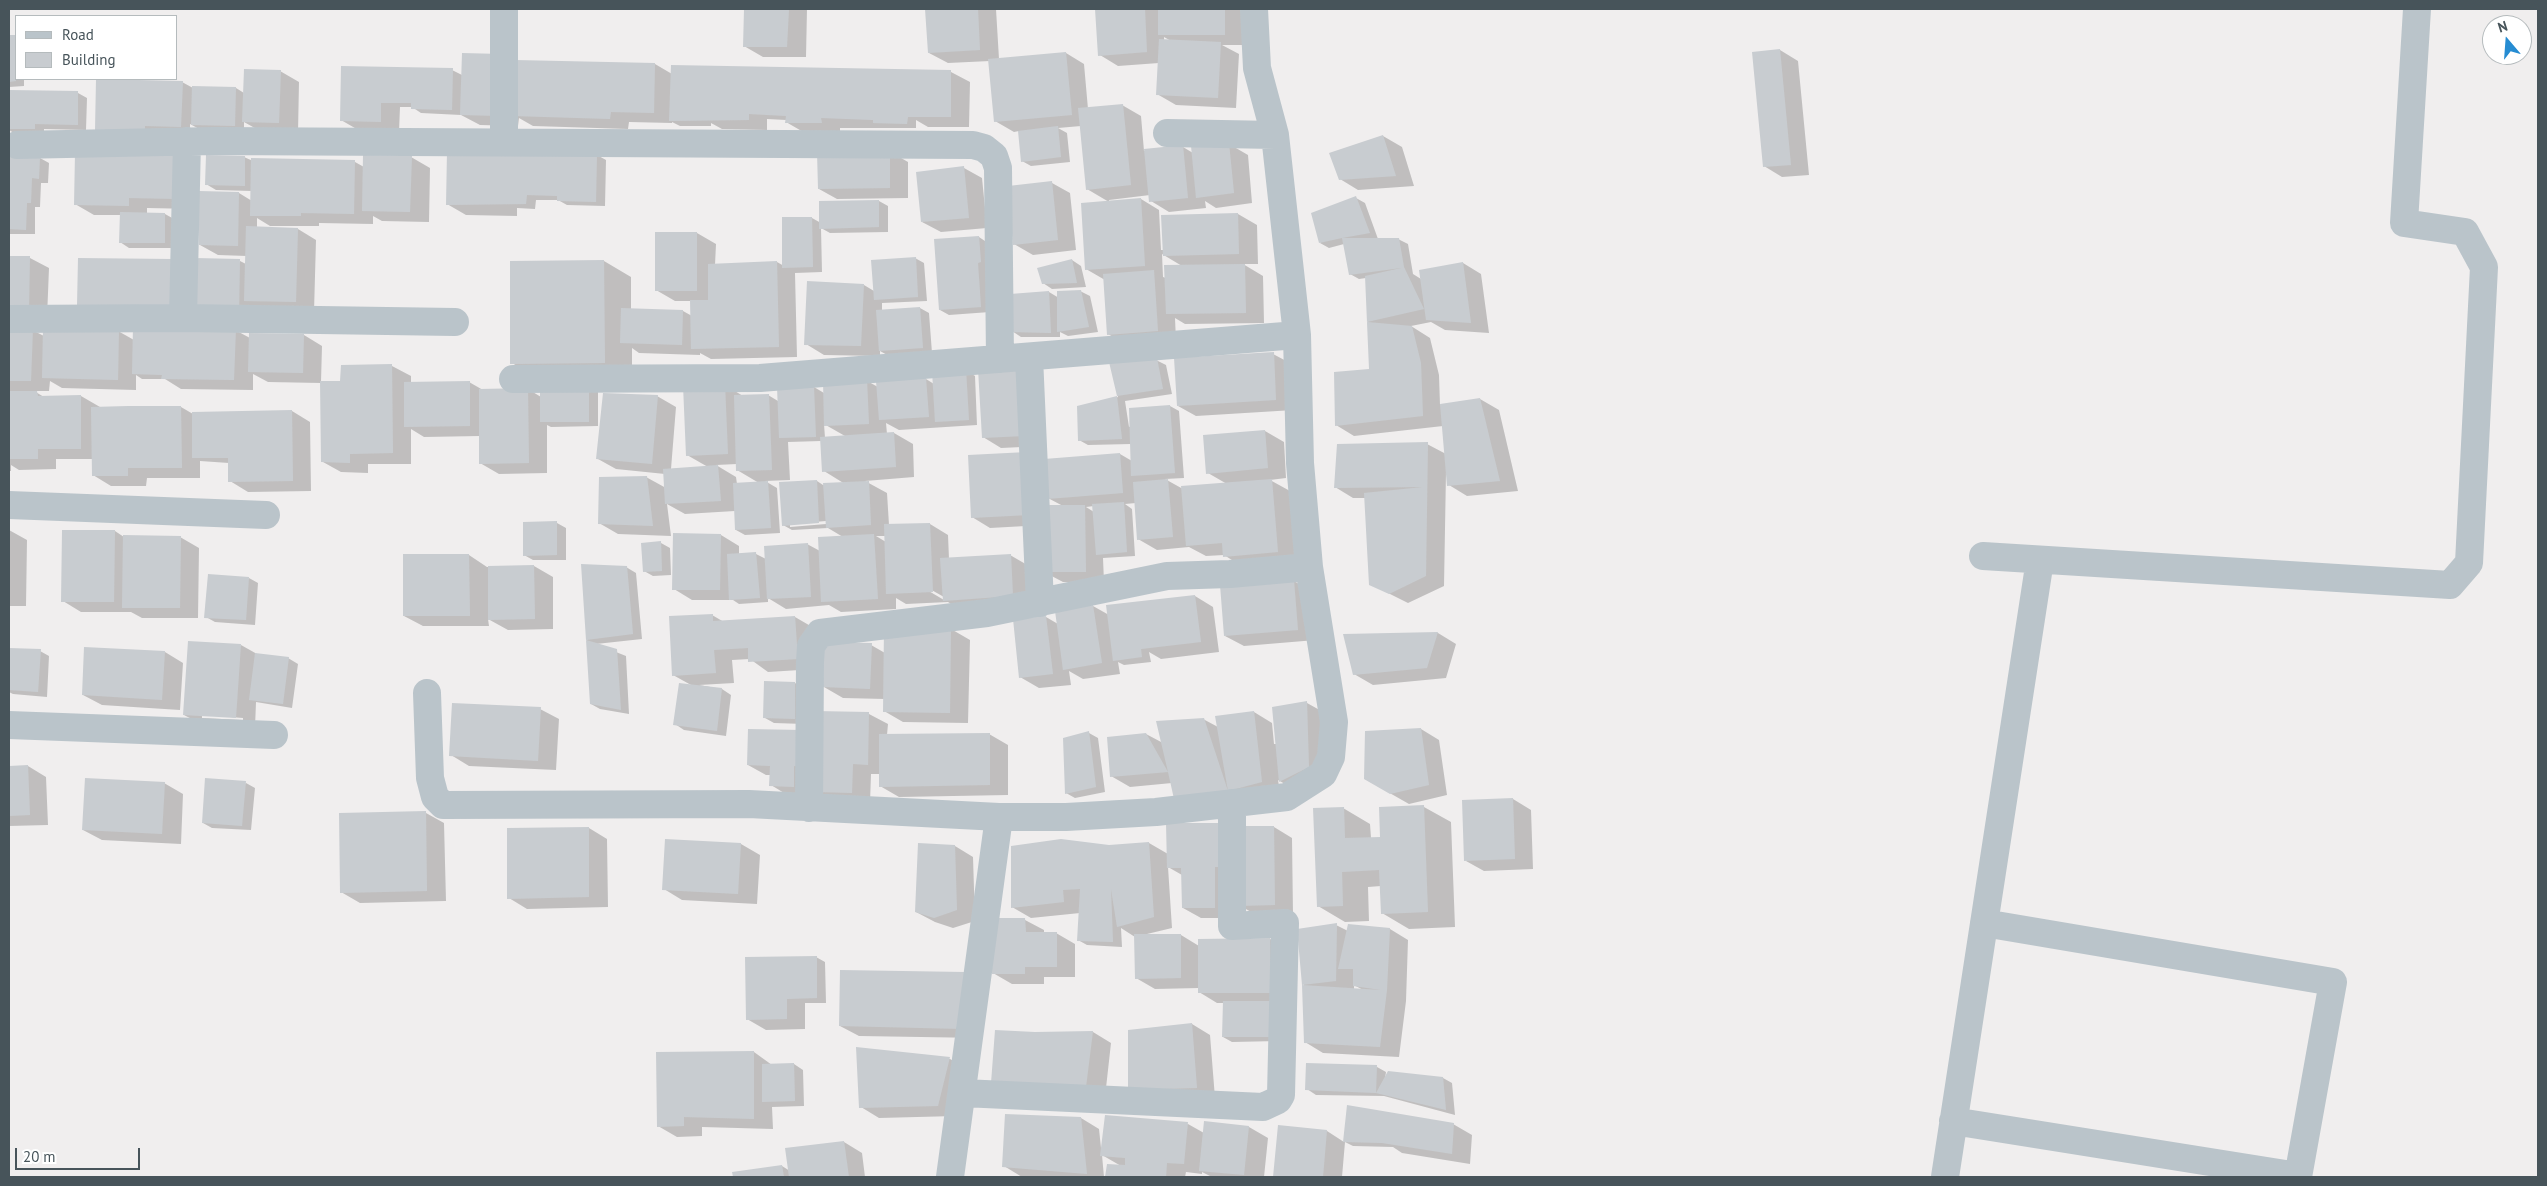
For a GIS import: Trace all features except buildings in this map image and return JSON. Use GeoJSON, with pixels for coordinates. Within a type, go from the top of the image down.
{"type":"FeatureCollection","features":[{"type":"Feature","properties":{"kind":"street"},"geometry":{"type":"LineString","coordinates":[[504,9],[504,142]]}},
{"type":"Feature","properties":{"kind":"street"},"geometry":{"type":"LineString","coordinates":[[427,693],[430,778],[435,797],[444,805],[749,804],[999,817],[1086,816],[1156,812],[1287,797],[1323,774],[1331,757],[1334,722],[1309,567],[1300,463],[1297,335],[1275,135],[1257,68],[1254,9]]}},
{"type":"Feature","properties":{"kind":"street"},"geometry":{"type":"LineString","coordinates":[[1983,556],[2450,585],[2469,563],[2484,267],[2464,232],[2404,223],[2418,9]]}},
{"type":"Feature","properties":{"kind":"street"},"geometry":{"type":"LineString","coordinates":[[1167,132],[1275,135]]}},
{"type":"Feature","properties":{"kind":"street"},"geometry":{"type":"LineString","coordinates":[[183,318],[187,141]]}},
{"type":"Feature","properties":{"kind":"street"},"geometry":{"type":"LineString","coordinates":[[17,145],[187,141],[963,145],[984,148],[994,156],[998,168],[1000,358]]}},
{"type":"Feature","properties":{"kind":"street"},"geometry":{"type":"LineString","coordinates":[[9,319],[183,318],[455,322]]}},
{"type":"Feature","properties":{"kind":"street"},"geometry":{"type":"LineString","coordinates":[[513,379],[760,378],[1297,335]]}},
{"type":"Feature","properties":{"kind":"street"},"geometry":{"type":"LineString","coordinates":[[1028,357],[1040,603]]}},
{"type":"Feature","properties":{"kind":"street"},"geometry":{"type":"LineString","coordinates":[[9,505],[266,515]]}},
{"type":"Feature","properties":{"kind":"street"},"geometry":{"type":"LineString","coordinates":[[1945,1177],[2040,560]]}},
{"type":"Feature","properties":{"kind":"street"},"geometry":{"type":"LineString","coordinates":[[809,808],[811,646],[820,633],[986,613],[1167,576],[1230,574],[1309,567]]}},
{"type":"Feature","properties":{"kind":"street"},"geometry":{"type":"LineString","coordinates":[[9,725],[274,735]]}},
{"type":"Feature","properties":{"kind":"street"},"geometry":{"type":"LineString","coordinates":[[963,1093],[1264,1107],[1278,1100],[1282,1095],[1285,923],[1232,926],[1232,804]]}},
{"type":"Feature","properties":{"kind":"street"},"geometry":{"type":"LineString","coordinates":[[950,1177],[963,1093],[999,817]]}},
{"type":"Feature","properties":{"kind":"street"},"geometry":{"type":"LineString","coordinates":[[1953,1121],[2298,1177],[2333,982],[1984,923]]}}]}
